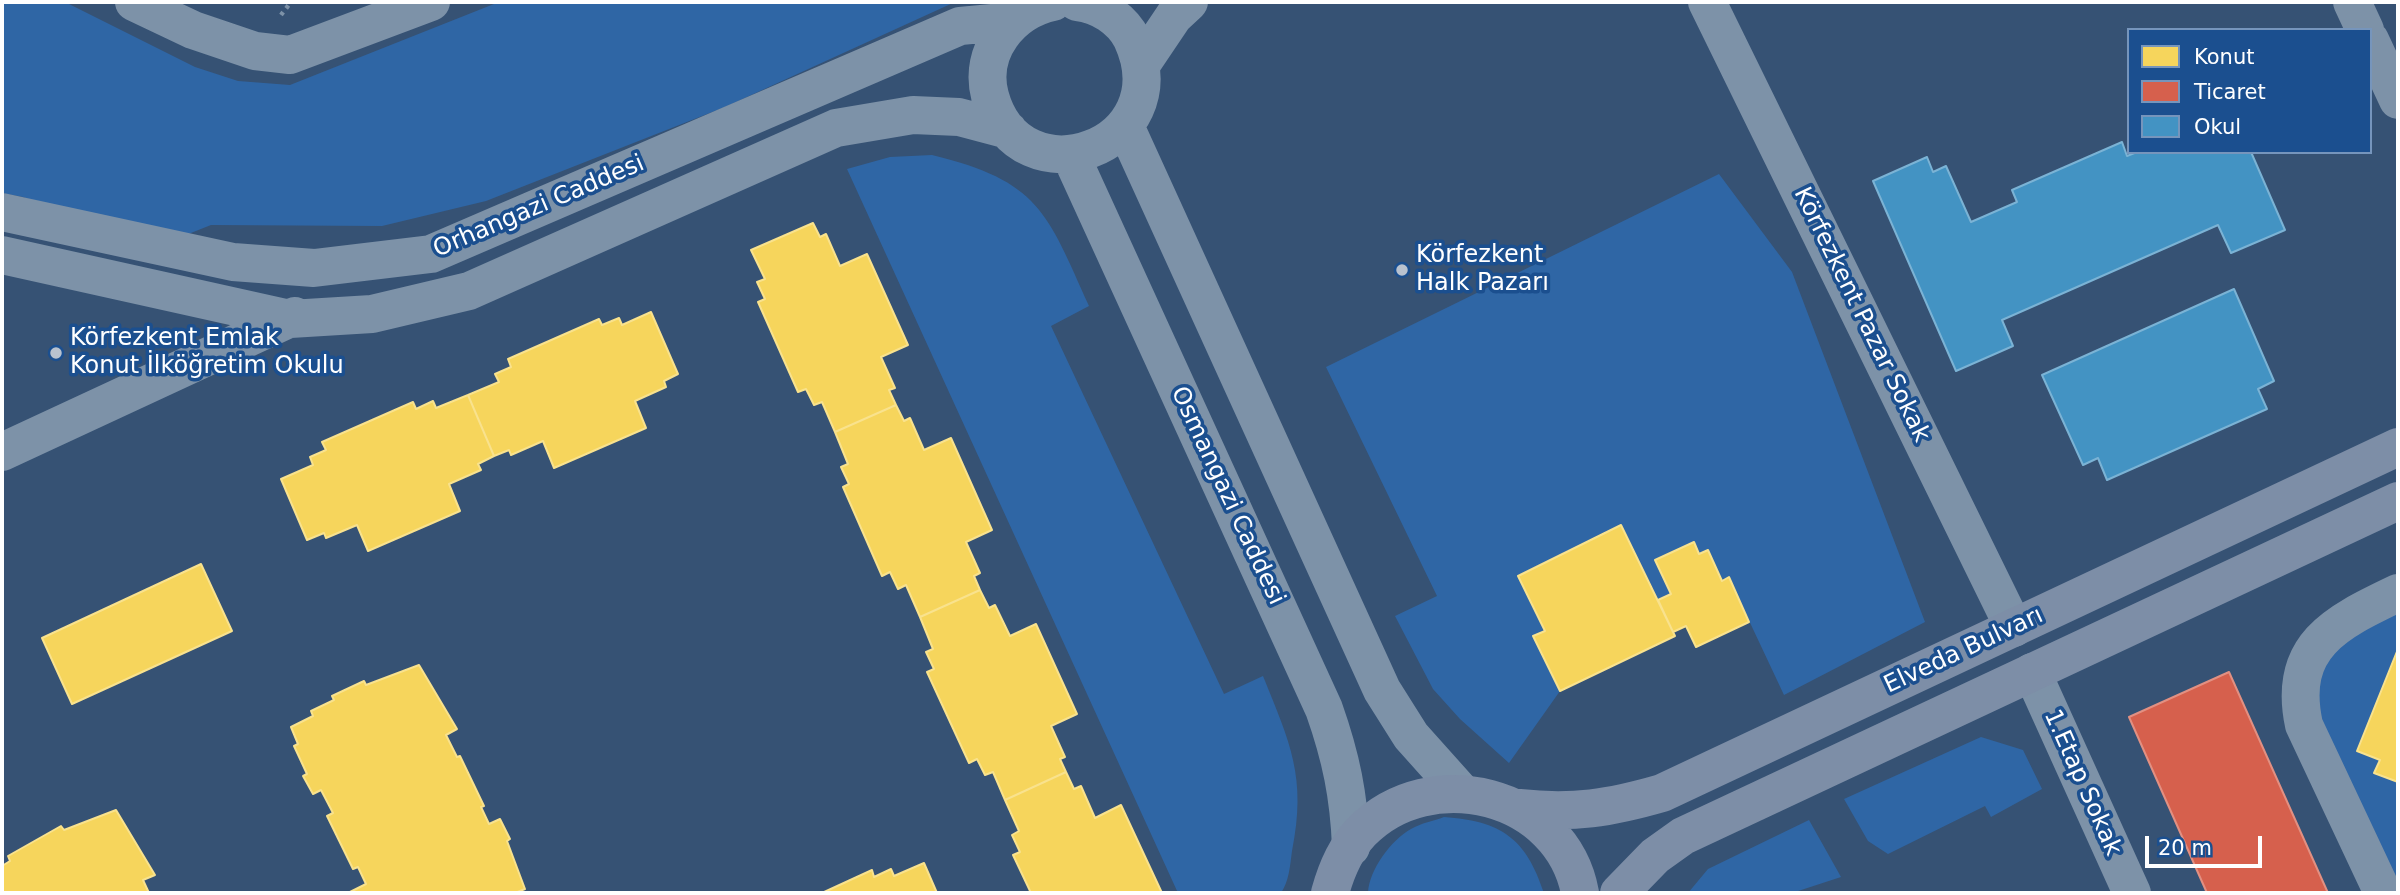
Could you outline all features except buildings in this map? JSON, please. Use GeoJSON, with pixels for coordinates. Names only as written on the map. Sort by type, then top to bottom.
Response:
{"type":"FeatureCollection","features":[{"type":"Feature","properties":{"kind":"main road","name":"Elveda Bulvarı"},"geometry":{"type":"LineString","coordinates":[[1519,808],[1560,813],[1612,808],[1662,793],[2398,447]]}},
{"type":"Feature","properties":{"kind":"main road","name":"Elveda Bulvarı"},"geometry":{"type":"LineString","coordinates":[[1619,893],[1655,856],[1683,836],[2398,500]]}},
{"type":"Feature","properties":{"kind":"main road"},"geometry":{"type":"LineString","coordinates":[[1330,893],[1338,865],[1361,832],[1394,808],[1432,794],[1462,793],[1477,793],[1519,808],[1554,836],[1577,875],[1580,893]]}},
{"type":"Feature","properties":{"kind":"street"},"geometry":{"type":"LineString","coordinates":[[134,2],[255,51],[290,55],[431,2]]}},
{"type":"Feature","properties":{"kind":"street"},"geometry":{"type":"LineString","coordinates":[[1053,2],[1035,6],[998,37],[989,60],[987,85],[993,110],[1008,131],[1028,146],[1052,154],[1070,154],[1101,146],[1125,126],[1136,108],[1143,83],[1141,65],[1129,33],[1111,14],[1077,2]]}},
{"type":"Feature","properties":{"kind":"street"},"geometry":{"type":"LineString","coordinates":[[1141,65],[1174,16],[1189,2]]}},
{"type":"Feature","properties":{"kind":"street","name":"Körfezkent Pazar Sokak"},"geometry":{"type":"LineString","coordinates":[[1707,2],[2014,628]]}},
{"type":"Feature","properties":{"kind":"street"},"geometry":{"type":"LineString","coordinates":[[2352,2],[2364,28]]}},
{"type":"Feature","properties":{"kind":"street","name":"Orhangazi Caddesi"},"geometry":{"type":"LineString","coordinates":[[2,212],[233,262],[314,268],[431,254],[960,26],[1014,21]]}},
{"type":"Feature","properties":{"kind":"street"},"geometry":{"type":"LineString","coordinates":[[2372,44],[2398,100]]}},
{"type":"Feature","properties":{"kind":"street","name":"Orhangazi Caddesi"},"geometry":{"type":"LineString","coordinates":[[2,255],[290,319],[372,314],[468,291],[836,128],[913,115],[959,117],[1008,131]]}},
{"type":"Feature","properties":{"kind":"street"},"geometry":{"type":"LineString","coordinates":[[1125,126],[1382,690],[1411,736],[1462,793]]}},
{"type":"Feature","properties":{"kind":"street","name":"Osmangazi Caddesi"},"geometry":{"type":"LineString","coordinates":[[1070,154],[1325,709],[1349,795],[1351,847]]}},
{"type":"Feature","properties":{"kind":"street"},"geometry":{"type":"LineString","coordinates":[[2,452],[431,254]]}},
{"type":"Feature","properties":{"kind":"street"},"geometry":{"type":"LineString","coordinates":[[2383,893],[2304,725],[2299,701],[2301,675],[2313,649],[2340,625],[2398,593]]}},
{"type":"Feature","properties":{"kind":"street","name":"1.Etap Sokak"},"geometry":{"type":"LineString","coordinates":[[2032,672],[2132,893]]}},
{"type":"Feature","properties":{"kind":"shaded area"},"geometry":{"type":"Polygon","coordinates":[[[2,2],[65,2],[195,67],[238,81],[290,85],[499,2],[955,2],[725,107],[486,201],[382,226],[211,225],[158,246],[23,197],[2,193],[2,2]]]}},
{"type":"Feature","properties":{"kind":"shaded area"},"geometry":{"type":"Polygon","coordinates":[[[932,155],[996,176],[1018,189],[1035,205],[1062,246],[1089,306],[1051,326],[1224,694],[1263,676],[1288,741],[1297,781],[1298,802],[1290,868],[1281,893],[1178,893],[847,169],[890,157],[932,155]]]}},
{"type":"Feature","properties":{"kind":"shaded area"},"geometry":{"type":"Polygon","coordinates":[[[1719,174],[1792,272],[1925,622],[1784,695],[1729,578],[1722,581],[1708,550],[1699,554],[1693,543],[1656,560],[1671,594],[1658,600],[1621,526],[1518,576],[1545,631],[1534,636],[1560,691],[1509,763],[1460,719],[1433,689],[1395,616],[1437,596],[1326,367],[1719,174]]]}},
{"type":"Feature","properties":{"kind":"shaded area"},"geometry":{"type":"Polygon","coordinates":[[[2398,593],[2398,893],[2304,725],[2313,649],[2398,593]]]}},
{"type":"Feature","properties":{"kind":"shaded area"},"geometry":{"type":"Polygon","coordinates":[[[1981,737],[2023,750],[2042,789],[1991,817],[1985,806],[1888,854],[1868,841],[1844,799],[1981,737]]]}},
{"type":"Feature","properties":{"kind":"shaded area"},"geometry":{"type":"Polygon","coordinates":[[[1444,817],[1481,823],[1509,836],[1529,858],[1544,893],[1368,893],[1372,875],[1382,856],[1396,840],[1415,827],[1444,817]]]}},
{"type":"Feature","properties":{"kind":"shaded area"},"geometry":{"type":"Polygon","coordinates":[[[1809,820],[1841,877],[1792,893],[1688,893],[1708,869],[1809,820]]]}},
{"type":"Feature","properties":{"kind":"place","name":"Körfezkent Halk Pazarı"},"geometry":{"type":"Point","coordinates":[1402,270]}},
{"type":"Feature","properties":{"kind":"place","name":"Körfezkent Emlak Konut İlköğretim Okulu"},"geometry":{"type":"Point","coordinates":[56,353]}}]}
